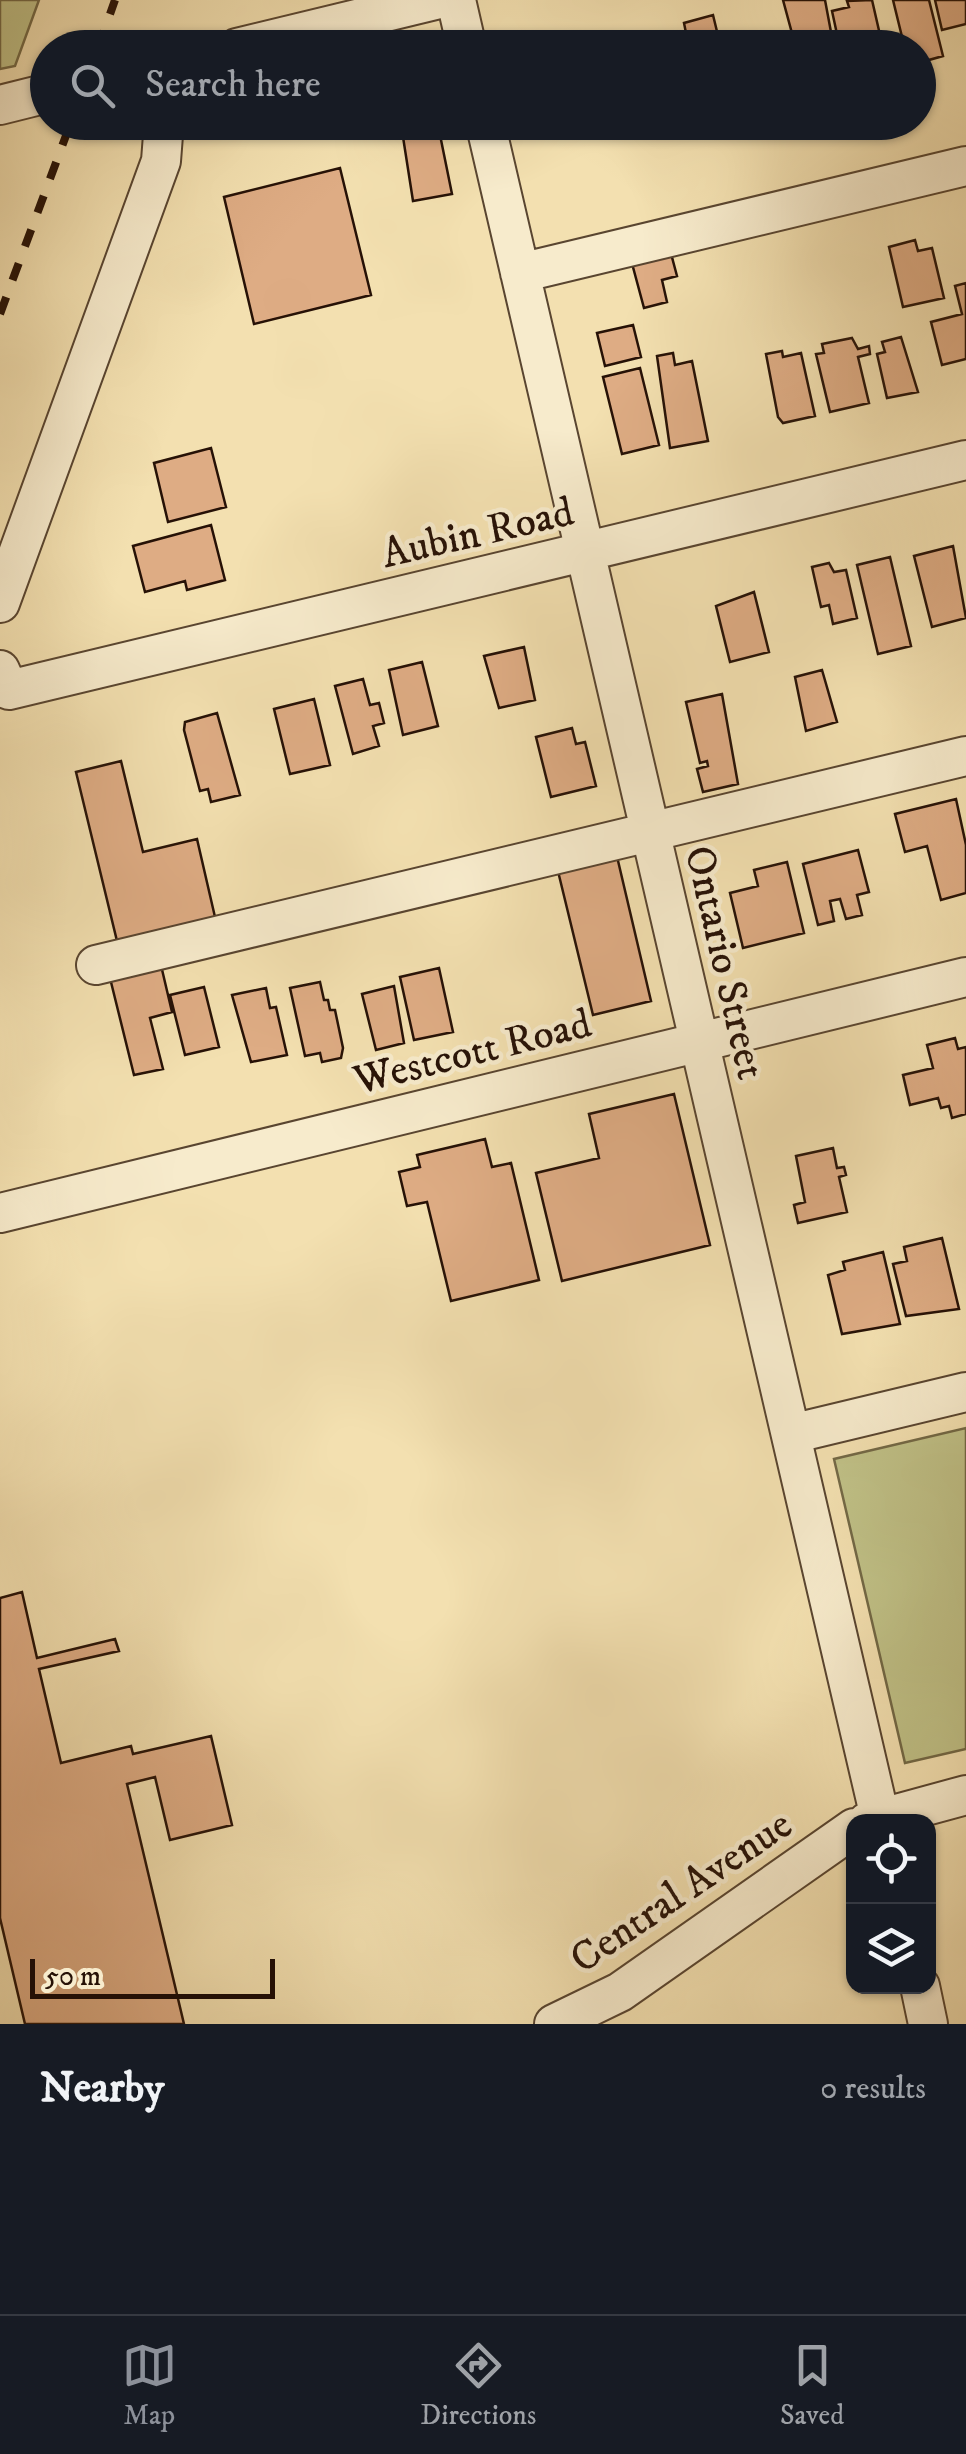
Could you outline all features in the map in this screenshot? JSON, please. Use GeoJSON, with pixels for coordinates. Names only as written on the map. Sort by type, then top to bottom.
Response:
{"type":"FeatureCollection","features":[{"type":"Feature","properties":{"kind":"street"},"geometry":{"type":"LineString","coordinates":[[311,30],[435,0]]}},
{"type":"Feature","properties":{"kind":"street"},"geometry":{"type":"LineString","coordinates":[[456,0],[463,30]]}},
{"type":"Feature","properties":{"kind":"street"},"geometry":{"type":"LineString","coordinates":[[0,105],[30,98]]}},
{"type":"Feature","properties":{"kind":"street"},"geometry":{"type":"LineString","coordinates":[[0,603],[161,161],[163,140]]}},
{"type":"Feature","properties":{"kind":"street","name":"Ontario Street"},"geometry":{"type":"LineString","coordinates":[[489,140],[791,1434],[869,1814]]}},
{"type":"Feature","properties":{"kind":"street"},"geometry":{"type":"LineString","coordinates":[[520,273],[966,166]]}},
{"type":"Feature","properties":{"kind":"street","name":"Aubin Road"},"geometry":{"type":"LineString","coordinates":[[4,680],[585,552],[966,460]]}},
{"type":"Feature","properties":{"kind":"street"},"geometry":{"type":"LineString","coordinates":[[96,965],[966,756]]}},
{"type":"Feature","properties":{"kind":"street","name":"Westcott Road"},"geometry":{"type":"LineString","coordinates":[[0,1213],[966,976]]}},
{"type":"Feature","properties":{"kind":"street"},"geometry":{"type":"LineString","coordinates":[[791,1434],[966,1392]]}},
{"type":"Feature","properties":{"kind":"street","name":"Central Avenue"},"geometry":{"type":"LineString","coordinates":[[896,1814],[966,1795]]}},
{"type":"Feature","properties":{"kind":"street","name":"Central Avenue"},"geometry":{"type":"LineString","coordinates":[[554,2024],[620,1992],[846,1837]]}},
{"type":"Feature","properties":{"kind":"street"},"geometry":{"type":"LineString","coordinates":[[922,1994],[928,2024]]}},
{"type":"Feature","properties":{"kind":"green space"},"geometry":{"type":"Polygon","coordinates":[[[0,0],[39,0],[15,66],[0,69],[0,0]]]}},
{"type":"Feature","properties":{"kind":"green space"},"geometry":{"type":"Polygon","coordinates":[[[966,1428],[966,1749],[905,1763],[834,1459],[966,1428]]]}},
{"type":"Feature","properties":{"kind":"building"},"geometry":{"type":"Polygon","coordinates":[[[783,0],[825,0],[831,30],[791,30],[783,0]]]}},
{"type":"Feature","properties":{"kind":"building"},"geometry":{"type":"Polygon","coordinates":[[[872,0],[879,30],[836,30],[832,11],[849,7],[847,1],[872,0]]]}},
{"type":"Feature","properties":{"kind":"building"},"geometry":{"type":"Polygon","coordinates":[[[893,0],[929,0],[943,56],[936,58],[936,30],[900,30],[893,0]]]}},
{"type":"Feature","properties":{"kind":"building"},"geometry":{"type":"Polygon","coordinates":[[[935,0],[966,0],[966,24],[942,30],[935,0]]]}},
{"type":"Feature","properties":{"kind":"building"},"geometry":{"type":"Polygon","coordinates":[[[713,15],[717,30],[685,30],[684,23],[713,15]]]}},
{"type":"Feature","properties":{"kind":"building"},"geometry":{"type":"Polygon","coordinates":[[[403,140],[441,140],[452,194],[413,201],[403,140]]]}},
{"type":"Feature","properties":{"kind":"building"},"geometry":{"type":"Polygon","coordinates":[[[340,168],[371,295],[254,324],[224,197],[340,168]]]}},
{"type":"Feature","properties":{"kind":"building"},"geometry":{"type":"Polygon","coordinates":[[[915,240],[918,251],[932,248],[944,298],[903,307],[889,247],[915,240]]]}},
{"type":"Feature","properties":{"kind":"building"},"geometry":{"type":"Polygon","coordinates":[[[669,246],[677,276],[662,280],[667,302],[644,308],[630,256],[669,246]]]}},
{"type":"Feature","properties":{"kind":"building"},"geometry":{"type":"Polygon","coordinates":[[[966,283],[966,359],[942,365],[931,322],[962,314],[955,286],[966,283]]]}},
{"type":"Feature","properties":{"kind":"building"},"geometry":{"type":"Polygon","coordinates":[[[633,325],[641,357],[605,366],[597,333],[633,325]]]}},
{"type":"Feature","properties":{"kind":"building"},"geometry":{"type":"Polygon","coordinates":[[[901,337],[918,392],[887,398],[877,354],[885,352],[882,342],[901,337]]]}},
{"type":"Feature","properties":{"kind":"building"},"geometry":{"type":"Polygon","coordinates":[[[852,338],[858,349],[869,346],[870,354],[858,357],[869,403],[830,412],[816,354],[824,353],[822,344],[852,338]]]}},
{"type":"Feature","properties":{"kind":"building"},"geometry":{"type":"Polygon","coordinates":[[[782,351],[783,357],[801,353],[815,416],[783,423],[778,417],[766,354],[782,351]]]}},
{"type":"Feature","properties":{"kind":"building"},"geometry":{"type":"Polygon","coordinates":[[[673,353],[675,365],[692,361],[708,441],[670,448],[657,356],[673,353]]]}},
{"type":"Feature","properties":{"kind":"building"},"geometry":{"type":"Polygon","coordinates":[[[640,368],[659,445],[622,454],[603,377],[640,368]]]}},
{"type":"Feature","properties":{"kind":"building"},"geometry":{"type":"Polygon","coordinates":[[[211,448],[226,507],[168,522],[154,463],[211,448]]]}},
{"type":"Feature","properties":{"kind":"building"},"geometry":{"type":"Polygon","coordinates":[[[211,525],[225,580],[187,590],[185,581],[145,592],[133,546],[211,525]]]}},
{"type":"Feature","properties":{"kind":"building"},"geometry":{"type":"Polygon","coordinates":[[[953,546],[966,618],[932,627],[914,556],[953,546]]]}},
{"type":"Feature","properties":{"kind":"building"},"geometry":{"type":"Polygon","coordinates":[[[890,557],[911,646],[878,654],[857,565],[890,557]]]}},
{"type":"Feature","properties":{"kind":"building"},"geometry":{"type":"Polygon","coordinates":[[[829,563],[834,572],[846,570],[857,618],[833,624],[829,605],[821,607],[812,567],[829,563]]]}},
{"type":"Feature","properties":{"kind":"building"},"geometry":{"type":"Polygon","coordinates":[[[754,592],[769,652],[730,662],[716,606],[754,592]]]}},
{"type":"Feature","properties":{"kind":"building"},"geometry":{"type":"Polygon","coordinates":[[[524,647],[535,700],[499,708],[484,656],[524,647]]]}},
{"type":"Feature","properties":{"kind":"building"},"geometry":{"type":"Polygon","coordinates":[[[422,662],[438,726],[403,735],[389,670],[422,662]]]}},
{"type":"Feature","properties":{"kind":"building"},"geometry":{"type":"Polygon","coordinates":[[[822,670],[837,722],[806,731],[795,677],[822,670]]]}},
{"type":"Feature","properties":{"kind":"building"},"geometry":{"type":"Polygon","coordinates":[[[363,679],[370,705],[379,703],[384,723],[373,726],[379,746],[353,754],[335,686],[363,679]]]}},
{"type":"Feature","properties":{"kind":"building"},"geometry":{"type":"Polygon","coordinates":[[[722,694],[738,784],[703,792],[697,769],[708,766],[707,761],[700,763],[686,702],[722,694]]]}},
{"type":"Feature","properties":{"kind":"building"},"geometry":{"type":"Polygon","coordinates":[[[314,699],[330,765],[290,774],[274,709],[314,699]]]}},
{"type":"Feature","properties":{"kind":"building"},"geometry":{"type":"Polygon","coordinates":[[[217,713],[240,795],[211,802],[208,789],[200,791],[184,730],[185,722],[217,713]]]}},
{"type":"Feature","properties":{"kind":"building"},"geometry":{"type":"Polygon","coordinates":[[[572,728],[576,744],[585,742],[596,786],[551,797],[536,737],[572,728]]]}},
{"type":"Feature","properties":{"kind":"building"},"geometry":{"type":"Polygon","coordinates":[[[121,761],[143,852],[197,839],[215,917],[117,941],[76,772],[121,761]]]}},
{"type":"Feature","properties":{"kind":"building"},"geometry":{"type":"Polygon","coordinates":[[[956,799],[966,845],[966,893],[941,900],[927,846],[905,852],[895,814],[956,799]]]}},
{"type":"Feature","properties":{"kind":"building"},"geometry":{"type":"Polygon","coordinates":[[[615,848],[651,1001],[593,1015],[556,863],[615,848]]]}},
{"type":"Feature","properties":{"kind":"building"},"geometry":{"type":"Polygon","coordinates":[[[858,850],[869,892],[857,895],[862,915],[846,919],[840,899],[830,901],[834,921],[818,925],[803,864],[858,850]]]}},
{"type":"Feature","properties":{"kind":"building"},"geometry":{"type":"Polygon","coordinates":[[[787,862],[804,933],[743,948],[730,893],[758,886],[754,870],[787,862]]]}},
{"type":"Feature","properties":{"kind":"building"},"geometry":{"type":"Polygon","coordinates":[[[160,961],[172,1012],[150,1018],[163,1069],[134,1075],[109,974],[160,961]]]}},
{"type":"Feature","properties":{"kind":"building"},"geometry":{"type":"Polygon","coordinates":[[[439,968],[453,1032],[414,1040],[400,977],[439,968]]]}},
{"type":"Feature","properties":{"kind":"building"},"geometry":{"type":"Polygon","coordinates":[[[320,982],[324,1000],[328,1000],[330,1010],[335,1010],[343,1048],[341,1058],[322,1062],[320,1053],[305,1056],[290,988],[320,982]]]}},
{"type":"Feature","properties":{"kind":"building"},"geometry":{"type":"Polygon","coordinates":[[[394,986],[404,1043],[376,1050],[362,994],[394,986]]]}},
{"type":"Feature","properties":{"kind":"building"},"geometry":{"type":"Polygon","coordinates":[[[204,987],[219,1047],[185,1055],[170,995],[204,987]]]}},
{"type":"Feature","properties":{"kind":"building"},"geometry":{"type":"Polygon","coordinates":[[[266,988],[270,1008],[276,1007],[287,1055],[251,1062],[232,995],[266,988]]]}},
{"type":"Feature","properties":{"kind":"building"},"geometry":{"type":"Polygon","coordinates":[[[955,1038],[958,1049],[966,1047],[966,1114],[952,1118],[949,1106],[941,1108],[938,1098],[910,1105],[903,1075],[933,1068],[927,1045],[955,1038]]]}},
{"type":"Feature","properties":{"kind":"building"},"geometry":{"type":"Polygon","coordinates":[[[674,1094],[710,1245],[562,1281],[536,1173],[599,1158],[589,1114],[674,1094]]]}},
{"type":"Feature","properties":{"kind":"building"},"geometry":{"type":"Polygon","coordinates":[[[485,1139],[492,1167],[511,1163],[539,1280],[451,1301],[427,1202],[407,1206],[399,1172],[420,1167],[417,1155],[485,1139]]]}},
{"type":"Feature","properties":{"kind":"building"},"geometry":{"type":"Polygon","coordinates":[[[833,1148],[837,1168],[844,1167],[846,1175],[839,1177],[847,1212],[798,1223],[794,1205],[805,1202],[796,1156],[833,1148]]]}},
{"type":"Feature","properties":{"kind":"building"},"geometry":{"type":"Polygon","coordinates":[[[942,1238],[959,1309],[906,1316],[893,1264],[907,1261],[904,1247],[942,1238]]]}},
{"type":"Feature","properties":{"kind":"building"},"geometry":{"type":"Polygon","coordinates":[[[883,1252],[900,1324],[842,1334],[828,1275],[845,1270],[843,1262],[883,1252]]]}},
{"type":"Feature","properties":{"kind":"building"},"geometry":{"type":"Polygon","coordinates":[[[22,1592],[37,1658],[115,1639],[119,1651],[39,1669],[61,1763],[131,1746],[133,1754],[211,1736],[232,1825],[170,1840],[155,1777],[127,1784],[184,2024],[25,2024],[0,1918],[0,1598],[22,1592]]]}},
{"type":"Feature","properties":{"kind":"railway"},"geometry":{"type":"LineString","coordinates":[[104,30],[115,0]]}},
{"type":"Feature","properties":{"kind":"railway"},"geometry":{"type":"LineString","coordinates":[[0,314],[64,140]]}}]}
